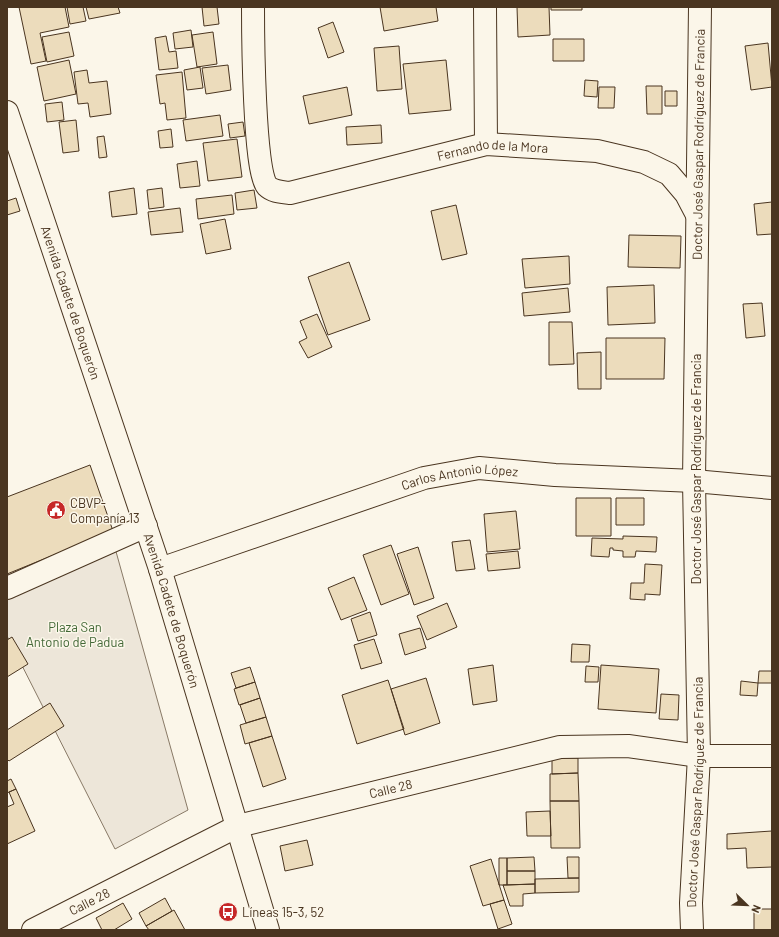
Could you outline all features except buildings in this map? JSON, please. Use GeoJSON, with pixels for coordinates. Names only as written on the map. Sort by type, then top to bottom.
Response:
{"type":"FeatureCollection","features":[{"type":"Feature","properties":{"kind":"street","name":"Fernando de la Mora"},"geometry":{"type":"LineString","coordinates":[[253,7],[258,148],[261,174],[266,186],[274,191],[290,193],[486,144],[597,151],[644,162],[669,174],[686,194],[698,218]]}},
{"type":"Feature","properties":{"kind":"street"},"geometry":{"type":"LineString","coordinates":[[485,7],[486,144]]}},
{"type":"Feature","properties":{"kind":"street","name":"Doctor José Gaspar Rodríguez de Francia"},"geometry":{"type":"LineString","coordinates":[[692,930],[691,903],[700,756],[694,482],[700,7]]}},
{"type":"Feature","properties":{"kind":"street","name":"Avenida Cadete de Boquerón"},"geometry":{"type":"LineString","coordinates":[[7,112],[160,569],[268,930]]}},
{"type":"Feature","properties":{"kind":"street","name":"Carlos Antonio López"},"geometry":{"type":"LineString","coordinates":[[160,569],[424,478],[479,468],[555,475],[694,482],[772,488]]}},
{"type":"Feature","properties":{"kind":"street"},"geometry":{"type":"LineString","coordinates":[[7,588],[146,526]]}},
{"type":"Feature","properties":{"kind":"street","name":"Calle 28"},"geometry":{"type":"LineString","coordinates":[[33,930],[238,826],[560,747],[628,746],[700,756],[772,756]]}},
{"type":"Feature","properties":{"kind":"green space","name":"Plaza San Antonio de Padua"},"geometry":{"type":"Polygon","coordinates":[[[115,548],[188,810],[115,849],[7,636],[7,597],[115,548]]]}},
{"type":"Feature","properties":{"kind":"place","name":"CBVP- Companía 13"},"geometry":{"type":"Point","coordinates":[56,510]}},
{"type":"Feature","properties":{"kind":"place","name":"Líneas 15-3, 52"},"geometry":{"type":"Point","coordinates":[228,912]}}]}
